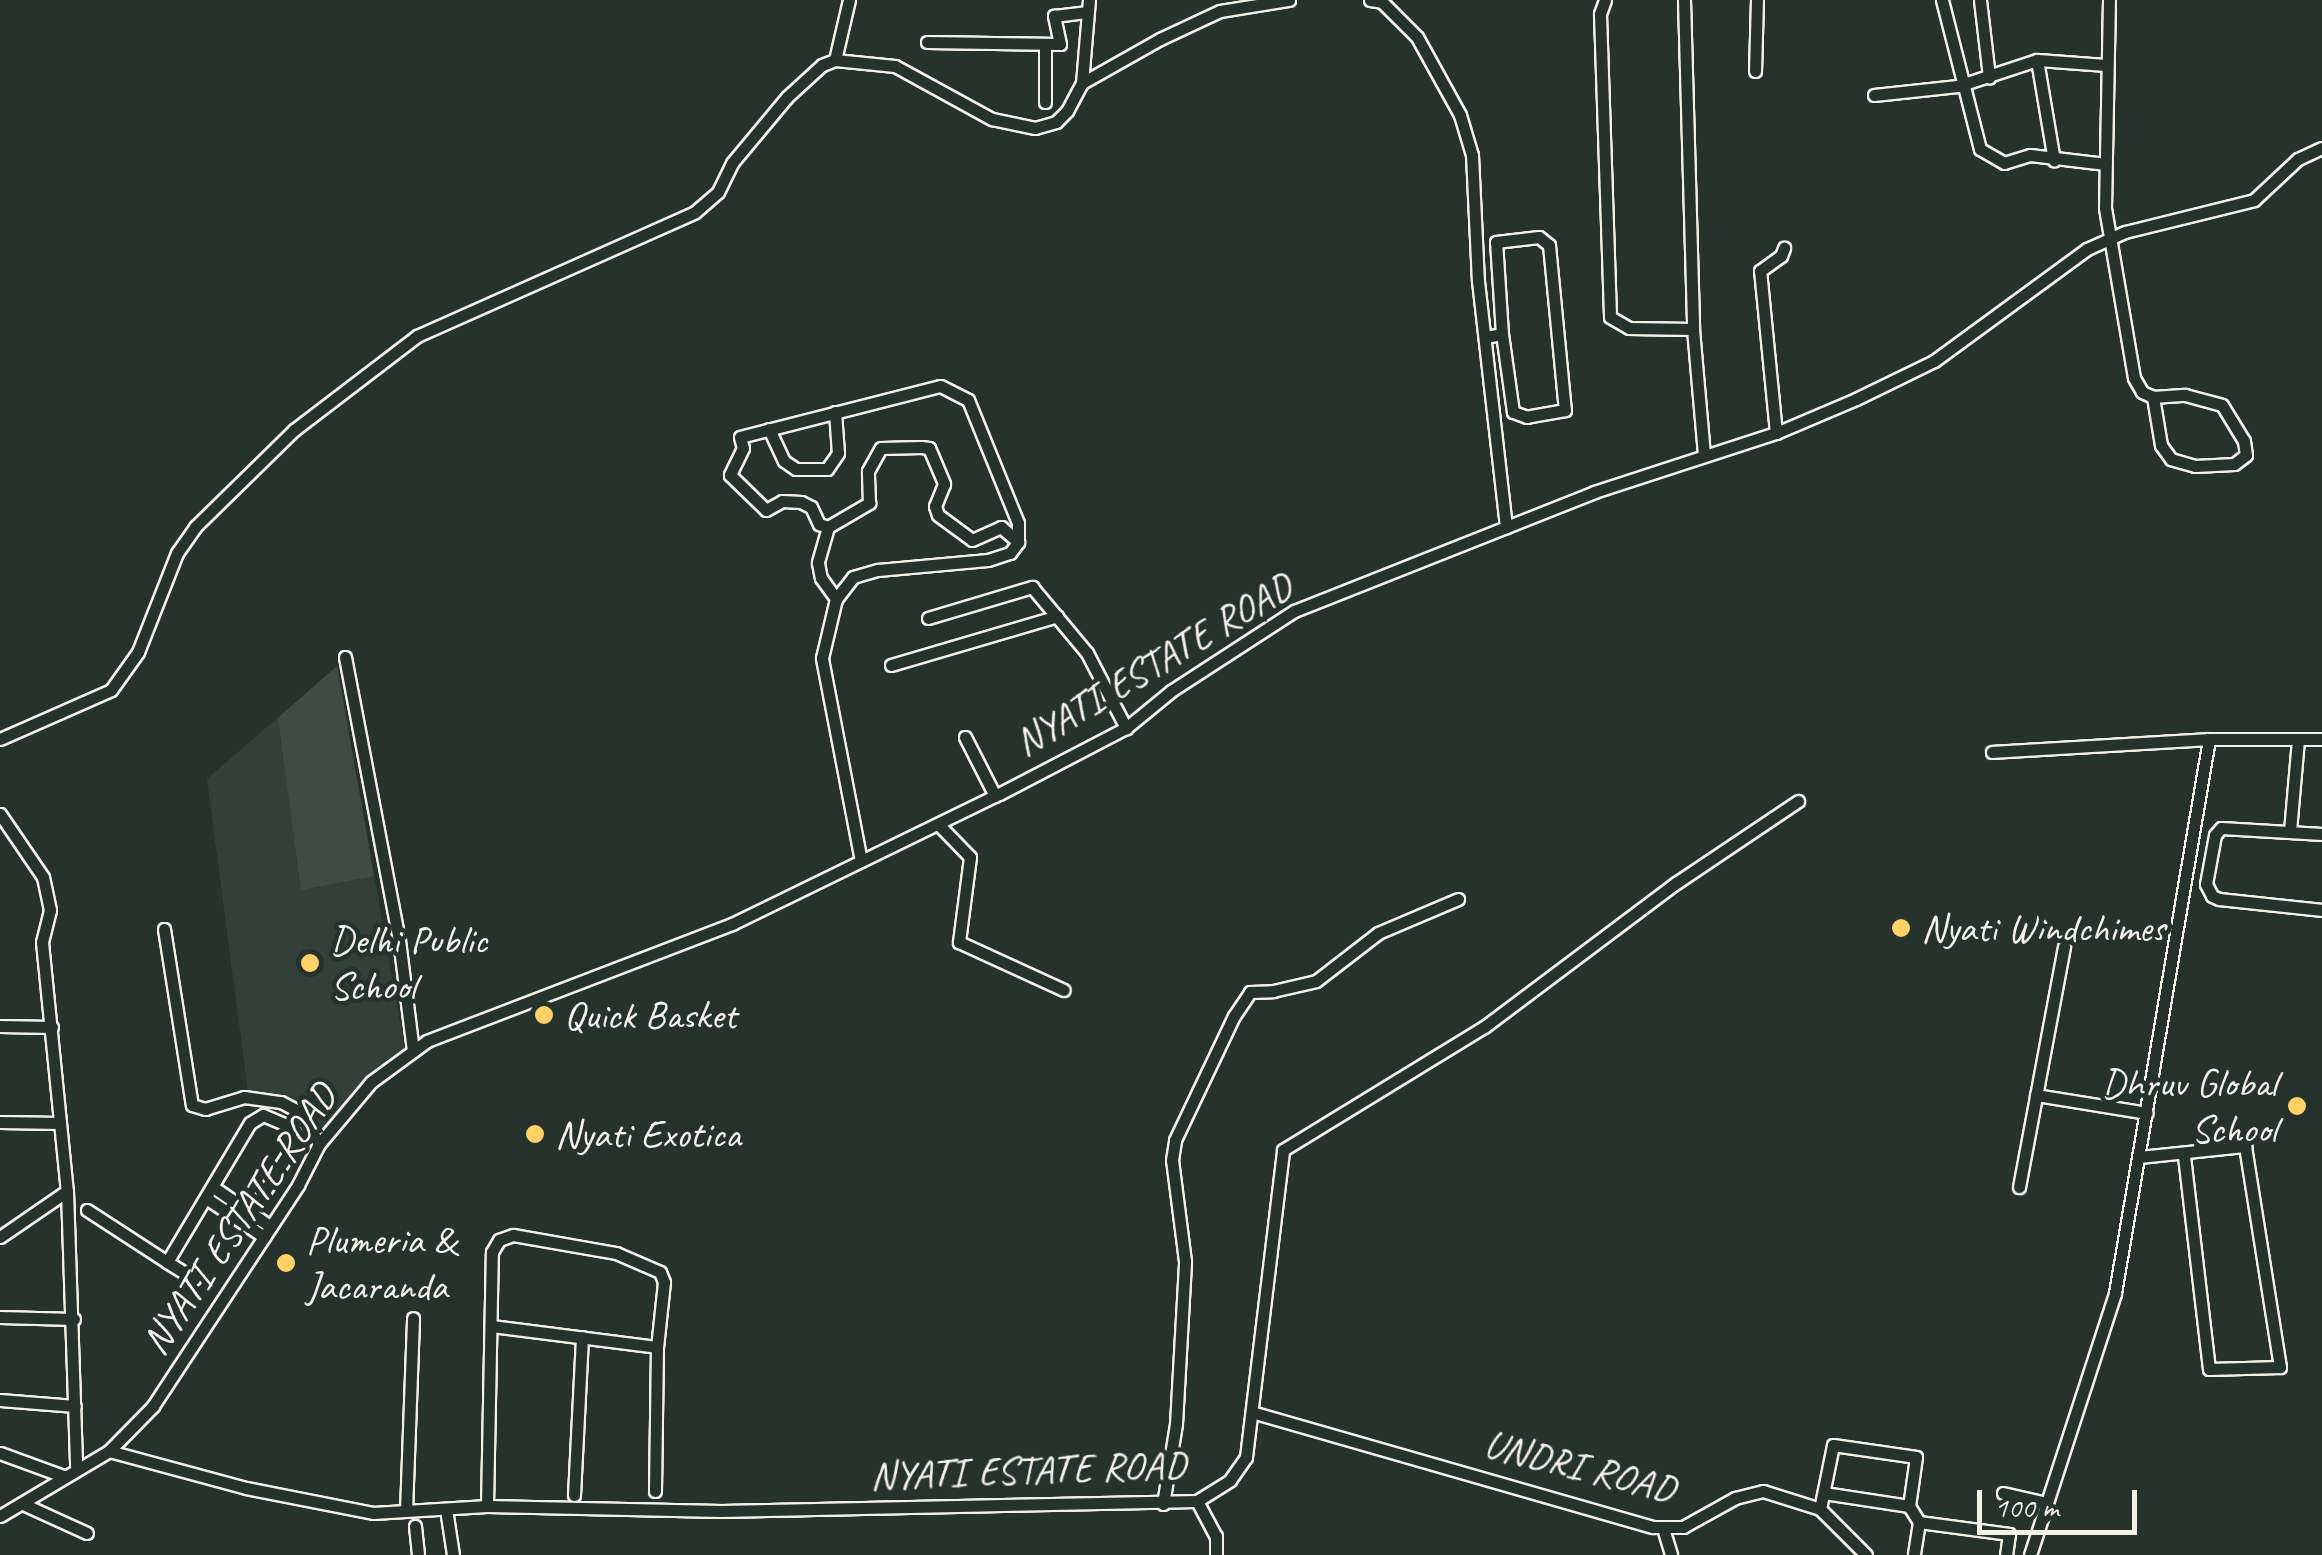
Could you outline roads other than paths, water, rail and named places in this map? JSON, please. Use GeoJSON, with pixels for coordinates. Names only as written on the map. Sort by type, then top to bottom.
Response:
{"type":"FeatureCollection","features":[{"type":"Feature","properties":{"kind":"street"},"geometry":{"type":"LineString","coordinates":[[834,60],[848,18],[849,0]]}},
{"type":"Feature","properties":{"kind":"street"},"geometry":{"type":"LineString","coordinates":[[1082,83],[1220,12],[1289,0]]}},
{"type":"Feature","properties":{"kind":"street"},"geometry":{"type":"LineString","coordinates":[[1370,0],[1382,2],[1417,37],[1460,115],[1477,188],[1485,337],[1506,527]]}},
{"type":"Feature","properties":{"kind":"street"},"geometry":{"type":"LineString","coordinates":[[1605,0],[1600,14],[1610,318],[1629,328],[1694,328]]}},
{"type":"Feature","properties":{"kind":"street"},"geometry":{"type":"LineString","coordinates":[[1684,0],[1694,328],[1704,456]]}},
{"type":"Feature","properties":{"kind":"street"},"geometry":{"type":"LineString","coordinates":[[1755,70],[1757,0]]}},
{"type":"Feature","properties":{"kind":"street"},"geometry":{"type":"LineString","coordinates":[[1942,0],[1980,148],[2004,163],[2030,155],[2054,161],[2106,164]]}},
{"type":"Feature","properties":{"kind":"street"},"geometry":{"type":"LineString","coordinates":[[1980,0],[1989,77]]}},
{"type":"Feature","properties":{"kind":"street"},"geometry":{"type":"LineString","coordinates":[[2109,0],[2106,164],[2111,238],[2134,378],[2142,392],[2152,397],[2185,396],[2222,405],[2244,440],[2246,456],[2234,464],[2195,466],[2171,459],[2161,446],[2152,397]]}},
{"type":"Feature","properties":{"kind":"street"},"geometry":{"type":"LineString","coordinates":[[0,740],[111,690],[138,652],[177,553],[194,527],[294,430],[417,336],[695,212],[711,200],[732,163],[787,97],[807,76],[834,60],[895,66],[992,119],[1018,128],[1056,122],[1067,111],[1082,83],[1088,6],[1054,16],[1060,44],[928,42]]}},
{"type":"Feature","properties":{"kind":"street"},"geometry":{"type":"LineString","coordinates":[[1044,102],[1045,44]]}},
{"type":"Feature","properties":{"kind":"street"},"geometry":{"type":"LineString","coordinates":[[1874,95],[1962,85],[2037,60],[2107,65]]}},
{"type":"Feature","properties":{"kind":"street"},"geometry":{"type":"LineString","coordinates":[[2037,60],[2054,161]]}},
{"type":"Feature","properties":{"kind":"street","name":"NYATI ESTATE ROAD"},"geometry":{"type":"LineString","coordinates":[[0,1516],[108,1451],[153,1406],[268,1232],[320,1144],[372,1082],[427,1041],[732,924],[995,796],[1126,728],[1171,691],[1294,611],[1506,527],[1776,433],[1934,361],[2072,259],[2111,238],[2254,200],[2298,159],[2322,148]]}},
{"type":"Feature","properties":{"kind":"street"},"geometry":{"type":"LineString","coordinates":[[1539,236],[1549,245],[1565,410],[1527,417],[1513,412],[1502,334],[1496,242],[1539,236]]}},
{"type":"Feature","properties":{"kind":"street"},"geometry":{"type":"LineString","coordinates":[[1776,433],[1760,271],[1782,256],[1784,248]]}},
{"type":"Feature","properties":{"kind":"street"},"geometry":{"type":"LineString","coordinates":[[1485,337],[1502,334]]}},
{"type":"Feature","properties":{"kind":"street"},"geometry":{"type":"LineString","coordinates":[[828,527],[818,524],[810,507],[791,500],[766,510],[733,480],[730,474],[743,448],[740,437],[940,386],[968,400],[1018,523],[1018,542],[1010,553],[988,560],[878,570],[852,577],[836,599],[822,658],[862,861]]}},
{"type":"Feature","properties":{"kind":"street"},"geometry":{"type":"LineString","coordinates":[[769,430],[784,461],[796,469],[828,469],[838,453],[835,412]]}},
{"type":"Feature","properties":{"kind":"street"},"geometry":{"type":"LineString","coordinates":[[836,599],[821,578],[818,563],[828,527],[869,503],[868,471],[881,448],[928,448],[944,484],[935,506],[938,514],[972,540],[1001,528],[1018,542]]}},
{"type":"Feature","properties":{"kind":"street"},"geometry":{"type":"LineString","coordinates":[[928,618],[1032,587],[1087,653],[1126,728]]}},
{"type":"Feature","properties":{"kind":"street"},"geometry":{"type":"LineString","coordinates":[[892,664],[1057,616]]}},
{"type":"Feature","properties":{"kind":"street"},"geometry":{"type":"LineString","coordinates":[[345,657],[399,940],[413,1051]]}},
{"type":"Feature","properties":{"kind":"street"},"geometry":{"type":"LineString","coordinates":[[964,737],[995,796]]}},
{"type":"Feature","properties":{"kind":"street"},"geometry":{"type":"LineString","coordinates":[[2030,1555],[2106,1329],[2140,1156],[2208,739]]}},
{"type":"Feature","properties":{"kind":"street"},"geometry":{"type":"LineString","coordinates":[[1992,752],[2208,739],[2322,739]]}},
{"type":"Feature","properties":{"kind":"street"},"geometry":{"type":"LineString","coordinates":[[2290,831],[2298,739]]}},
{"type":"Feature","properties":{"kind":"street","name":"NYATI ESTATE ROAD"},"geometry":{"type":"LineString","coordinates":[[108,1451],[333,1507],[406,1511],[487,1506],[721,1511],[1197,1501],[1230,1480],[1246,1457],[1255,1412],[1283,1150],[1484,1027],[1676,883],[1798,801]]}},
{"type":"Feature","properties":{"kind":"street"},"geometry":{"type":"LineString","coordinates":[[0,814],[42,877],[50,910],[42,942],[67,1190],[76,1469]]}},
{"type":"Feature","properties":{"kind":"street"},"geometry":{"type":"LineString","coordinates":[[938,824],[970,858],[959,942],[1064,990]]}},
{"type":"Feature","properties":{"kind":"street"},"geometry":{"type":"LineString","coordinates":[[2322,834],[2220,828],[2214,834],[2207,891],[2219,899],[2322,910]]}},
{"type":"Feature","properties":{"kind":"street"},"geometry":{"type":"LineString","coordinates":[[1162,1504],[1176,1424],[1185,1261],[1172,1160],[1175,1140],[1234,1016],[1250,992],[1286,989],[1316,980],[1378,933],[1458,899]]}},
{"type":"Feature","properties":{"kind":"street"},"geometry":{"type":"LineString","coordinates":[[164,930],[192,1105],[206,1109],[244,1097],[282,1102],[300,1112],[320,1144]]}},
{"type":"Feature","properties":{"kind":"street"},"geometry":{"type":"LineString","coordinates":[[2018,1188],[2064,946]]}},
{"type":"Feature","properties":{"kind":"street"},"geometry":{"type":"LineString","coordinates":[[0,1026],[52,1027]]}},
{"type":"Feature","properties":{"kind":"street"},"geometry":{"type":"LineString","coordinates":[[2036,1095],[2147,1113]]}},
{"type":"Feature","properties":{"kind":"street"},"geometry":{"type":"LineString","coordinates":[[167,1262],[258,1115],[294,1132],[294,1148],[251,1213]]}},
{"type":"Feature","properties":{"kind":"street"},"geometry":{"type":"LineString","coordinates":[[0,1122],[60,1124]]}},
{"type":"Feature","properties":{"kind":"street"},"geometry":{"type":"LineString","coordinates":[[2140,1156],[2184,1155],[2245,1146],[2280,1366],[2209,1369],[2184,1155]]}},
{"type":"Feature","properties":{"kind":"street"},"geometry":{"type":"LineString","coordinates":[[0,1237],[67,1190]]}},
{"type":"Feature","properties":{"kind":"street"},"geometry":{"type":"LineString","coordinates":[[209,1193],[268,1232]]}},
{"type":"Feature","properties":{"kind":"street"},"geometry":{"type":"LineString","coordinates":[[209,1193],[251,1213],[268,1232]]}},
{"type":"Feature","properties":{"kind":"street"},"geometry":{"type":"LineString","coordinates":[[88,1210],[194,1278]]}},
{"type":"Feature","properties":{"kind":"street"},"geometry":{"type":"LineString","coordinates":[[487,1506],[492,1252],[499,1240],[513,1235],[616,1254],[660,1272],[664,1282],[657,1347],[655,1491]]}},
{"type":"Feature","properties":{"kind":"street"},"geometry":{"type":"LineString","coordinates":[[0,1317],[74,1319]]}},
{"type":"Feature","properties":{"kind":"street"},"geometry":{"type":"LineString","coordinates":[[406,1511],[412,1318]]}},
{"type":"Feature","properties":{"kind":"street"},"geometry":{"type":"LineString","coordinates":[[491,1326],[657,1347]]}},
{"type":"Feature","properties":{"kind":"street"},"geometry":{"type":"LineString","coordinates":[[574,1496],[582,1337]]}},
{"type":"Feature","properties":{"kind":"street"},"geometry":{"type":"LineString","coordinates":[[0,1400],[75,1406]]}},
{"type":"Feature","properties":{"kind":"street","name":"UNDRI ROAD"},"geometry":{"type":"LineString","coordinates":[[1255,1412],[1663,1528],[1683,1527],[1736,1498],[1763,1491],[1820,1509],[1866,1555]]}},
{"type":"Feature","properties":{"kind":"street"},"geometry":{"type":"LineString","coordinates":[[1820,1509],[1833,1444],[1916,1457],[1909,1506],[1920,1522],[1914,1555]]}},
{"type":"Feature","properties":{"kind":"street"},"geometry":{"type":"LineString","coordinates":[[0,1454],[63,1476]]}},
{"type":"Feature","properties":{"kind":"street"},"geometry":{"type":"LineString","coordinates":[[1824,1492],[1909,1506]]}},
{"type":"Feature","properties":{"kind":"street"},"geometry":{"type":"LineString","coordinates":[[2003,1493],[2046,1503]]}},
{"type":"Feature","properties":{"kind":"street"},"geometry":{"type":"LineString","coordinates":[[1197,1501],[1216,1536],[1216,1555]]}},
{"type":"Feature","properties":{"kind":"street"},"geometry":{"type":"LineString","coordinates":[[22,1504],[87,1533]]}},
{"type":"Feature","properties":{"kind":"street"},"geometry":{"type":"LineString","coordinates":[[446,1509],[453,1555]]}},
{"type":"Feature","properties":{"kind":"street"},"geometry":{"type":"LineString","coordinates":[[1920,1522],[2009,1534],[2006,1555]]}},
{"type":"Feature","properties":{"kind":"street"},"geometry":{"type":"LineString","coordinates":[[415,1526],[418,1555]]}},
{"type":"Feature","properties":{"kind":"street"},"geometry":{"type":"LineString","coordinates":[[1663,1528],[1671,1555]]}},
{"type":"Feature","properties":{"kind":"place","name":"Nyati Windchimes"},"geometry":{"type":"Point","coordinates":[1901,928]}},
{"type":"Feature","properties":{"kind":"place","name":"Delhi Public School"},"geometry":{"type":"Point","coordinates":[310,963]}},
{"type":"Feature","properties":{"kind":"place","name":"Quick Basket"},"geometry":{"type":"Point","coordinates":[544,1015]}},
{"type":"Feature","properties":{"kind":"place","name":"Dhruv Global School"},"geometry":{"type":"Point","coordinates":[2297,1106]}},
{"type":"Feature","properties":{"kind":"place","name":"Nyati Exotica"},"geometry":{"type":"Point","coordinates":[535,1134]}},
{"type":"Feature","properties":{"kind":"place","name":"Plumeria & Jacaranda"},"geometry":{"type":"Point","coordinates":[286,1263]}}]}
